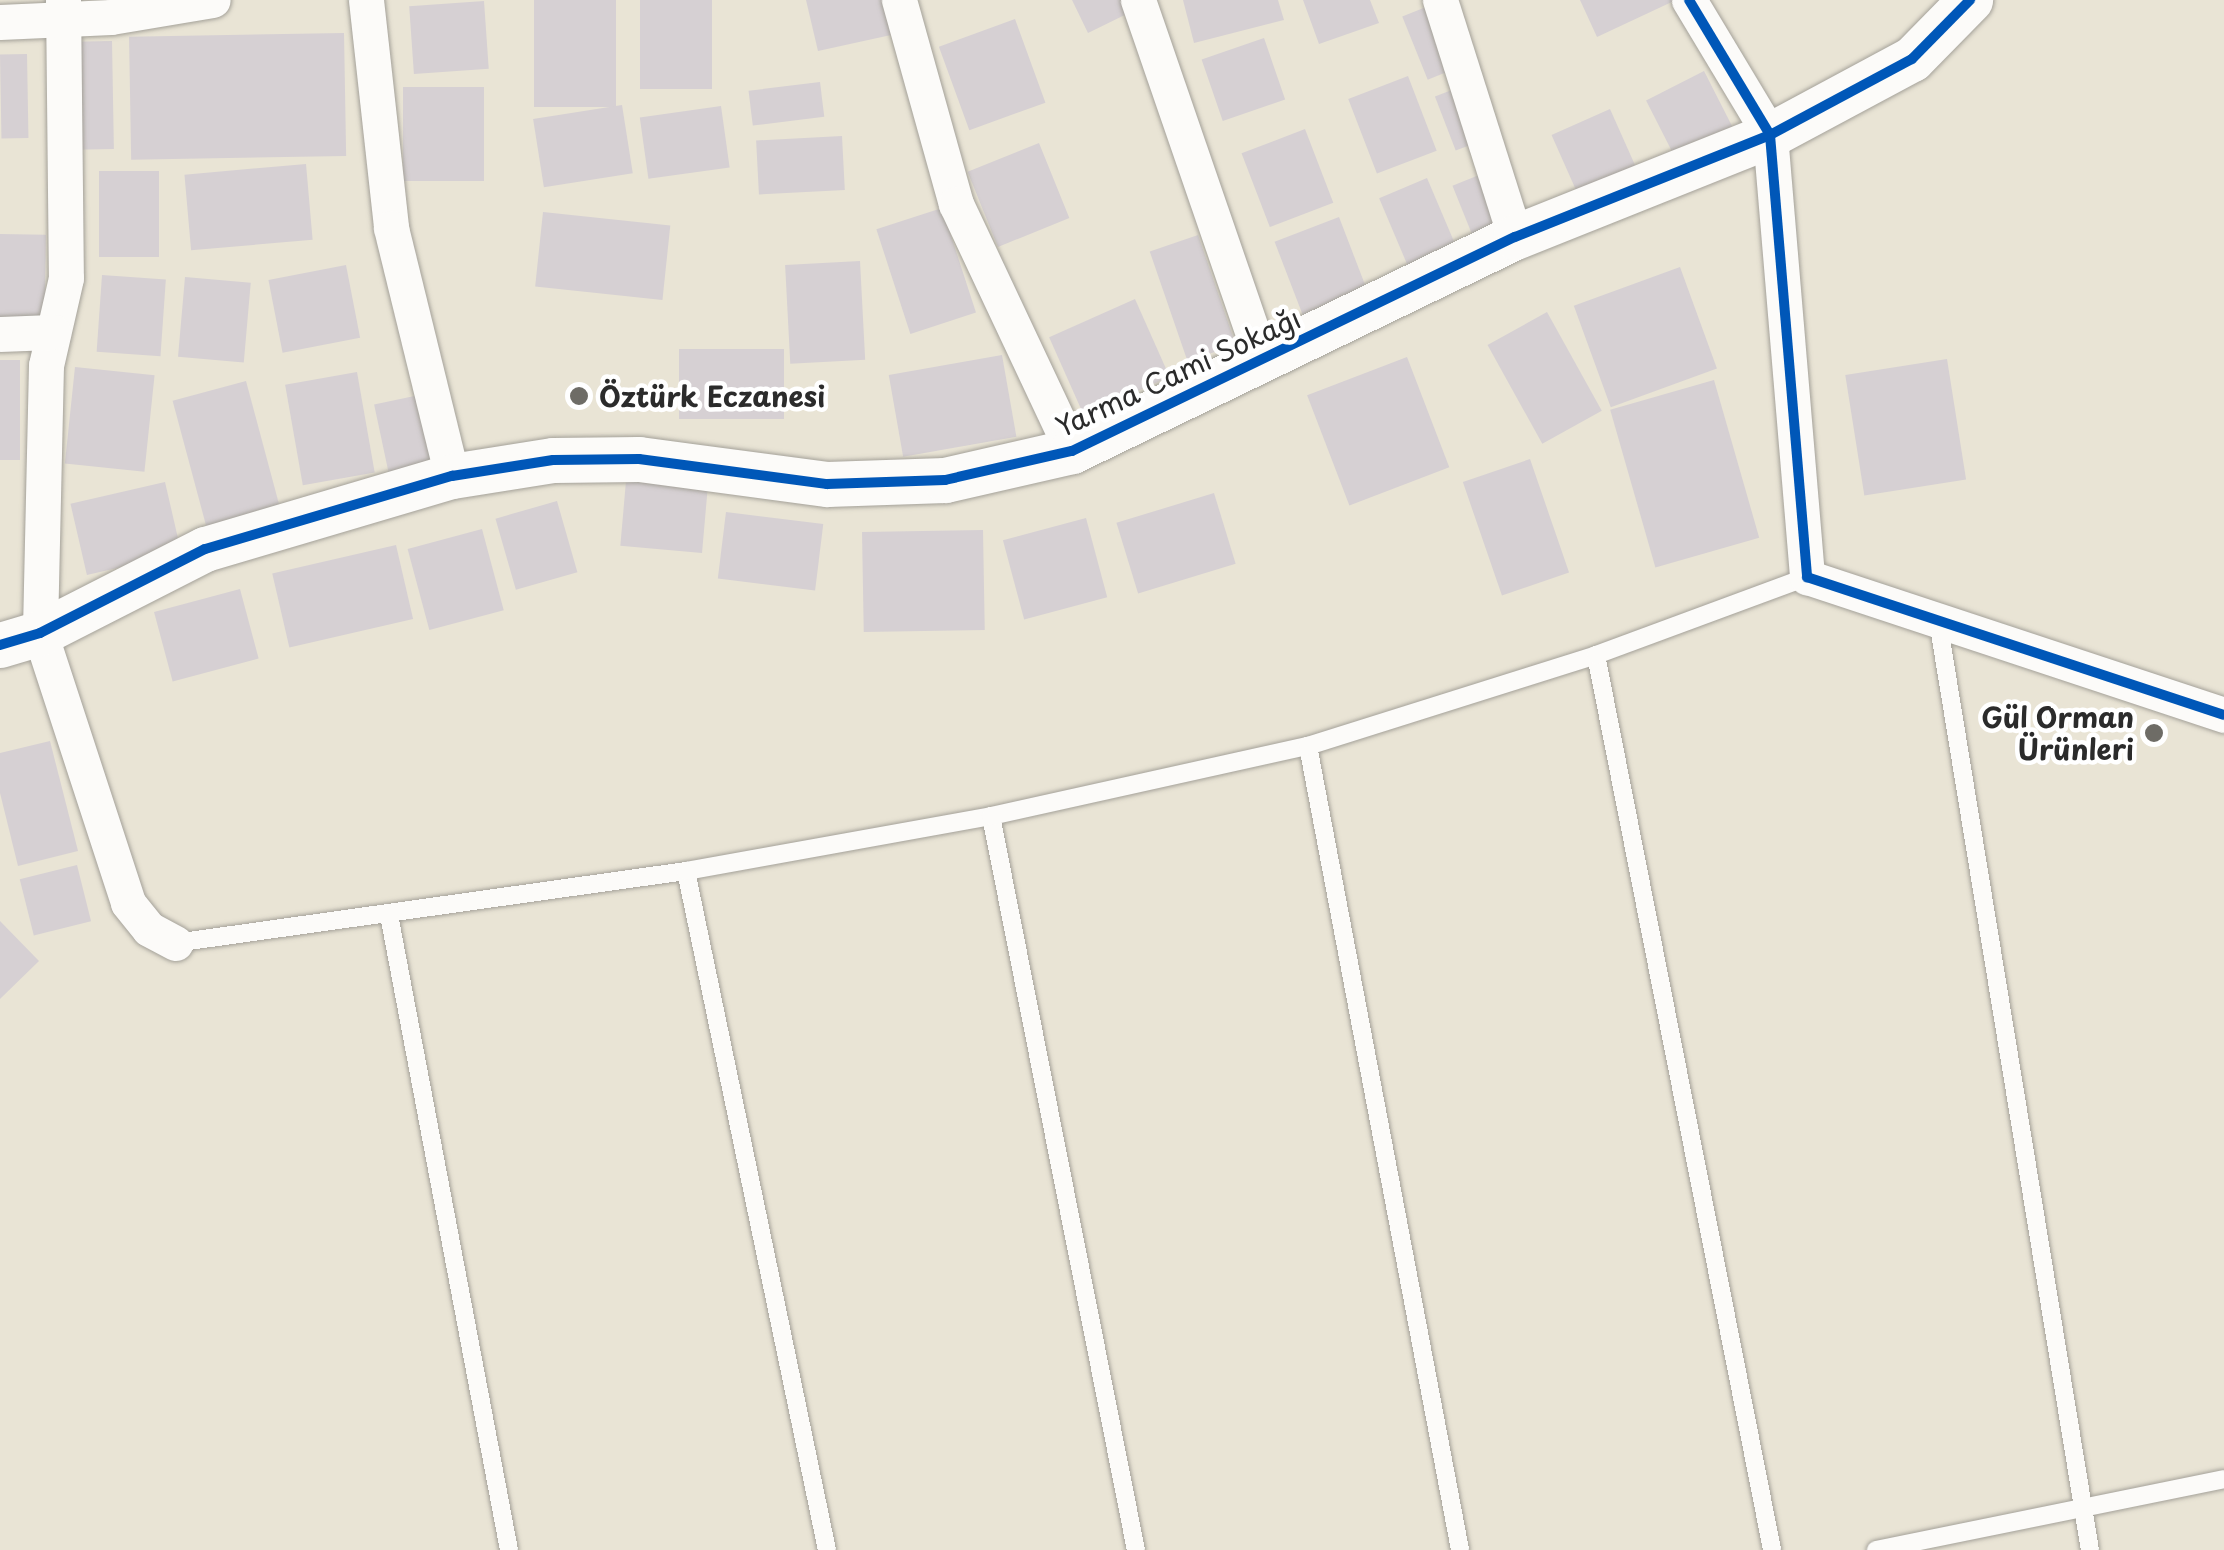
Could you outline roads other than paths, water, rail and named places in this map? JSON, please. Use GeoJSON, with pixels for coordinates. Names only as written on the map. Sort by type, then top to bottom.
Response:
{"type":"FeatureCollection","features":[{"type":"Feature","properties":{"kind":"street"},"geometry":{"type":"LineString","coordinates":[[0,22],[63,10],[213,0]]}},
{"type":"Feature","properties":{"kind":"street"},"geometry":{"type":"LineString","coordinates":[[366,0],[391,228],[452,476]]}},
{"type":"Feature","properties":{"kind":"street"},"geometry":{"type":"LineString","coordinates":[[899,0],[956,204],[1072,451]]}},
{"type":"Feature","properties":{"kind":"street"},"geometry":{"type":"LineString","coordinates":[[1138,0],[1261,358]]}},
{"type":"Feature","properties":{"kind":"street"},"geometry":{"type":"LineString","coordinates":[[1440,0],[1515,236]]}},
{"type":"Feature","properties":{"kind":"street"},"geometry":{"type":"LineString","coordinates":[[1689,0],[1770,135],[1807,578],[2224,716]]}},
{"type":"Feature","properties":{"kind":"street","name":"Yarma Cami Sokağı"},"geometry":{"type":"LineString","coordinates":[[20,639],[205,549],[452,476],[553,460],[639,459],[827,484],[946,480],[1072,451],[1515,236],[1770,135],[1912,59],[1970,0]]}},
{"type":"Feature","properties":{"kind":"street"},"geometry":{"type":"LineString","coordinates":[[63,10],[66,278],[46,365],[20,639],[128,903],[148,929],[175,943]]}},
{"type":"Feature","properties":{"kind":"street"},"geometry":{"type":"LineString","coordinates":[[0,334],[53,332]]}},
{"type":"Feature","properties":{"kind":"lane"},"geometry":{"type":"LineString","coordinates":[[175,943],[686,871],[991,816],[1308,746],[1596,655],[1807,578]]}},
{"type":"Feature","properties":{"kind":"lane"},"geometry":{"type":"LineString","coordinates":[[1938,621],[2087,1506],[2090,1550]]}},
{"type":"Feature","properties":{"kind":"lane"},"geometry":{"type":"LineString","coordinates":[[1596,655],[1772,1550]]}},
{"type":"Feature","properties":{"kind":"lane"},"geometry":{"type":"LineString","coordinates":[[1308,746],[1460,1550]]}},
{"type":"Feature","properties":{"kind":"lane"},"geometry":{"type":"LineString","coordinates":[[991,816],[1136,1550]]}},
{"type":"Feature","properties":{"kind":"lane"},"geometry":{"type":"LineString","coordinates":[[686,871],[827,1550]]}},
{"type":"Feature","properties":{"kind":"lane"},"geometry":{"type":"LineString","coordinates":[[389,915],[509,1550]]}},
{"type":"Feature","properties":{"kind":"lane"},"geometry":{"type":"LineString","coordinates":[[1876,1550],[2224,1478]]}},
{"type":"Feature","properties":{"kind":"place","name":"Öztürk Eczanesi"},"geometry":{"type":"Point","coordinates":[579,396]}},
{"type":"Feature","properties":{"kind":"place","name":"Gül Orman Ürünleri"},"geometry":{"type":"Point","coordinates":[2154,733]}}]}
